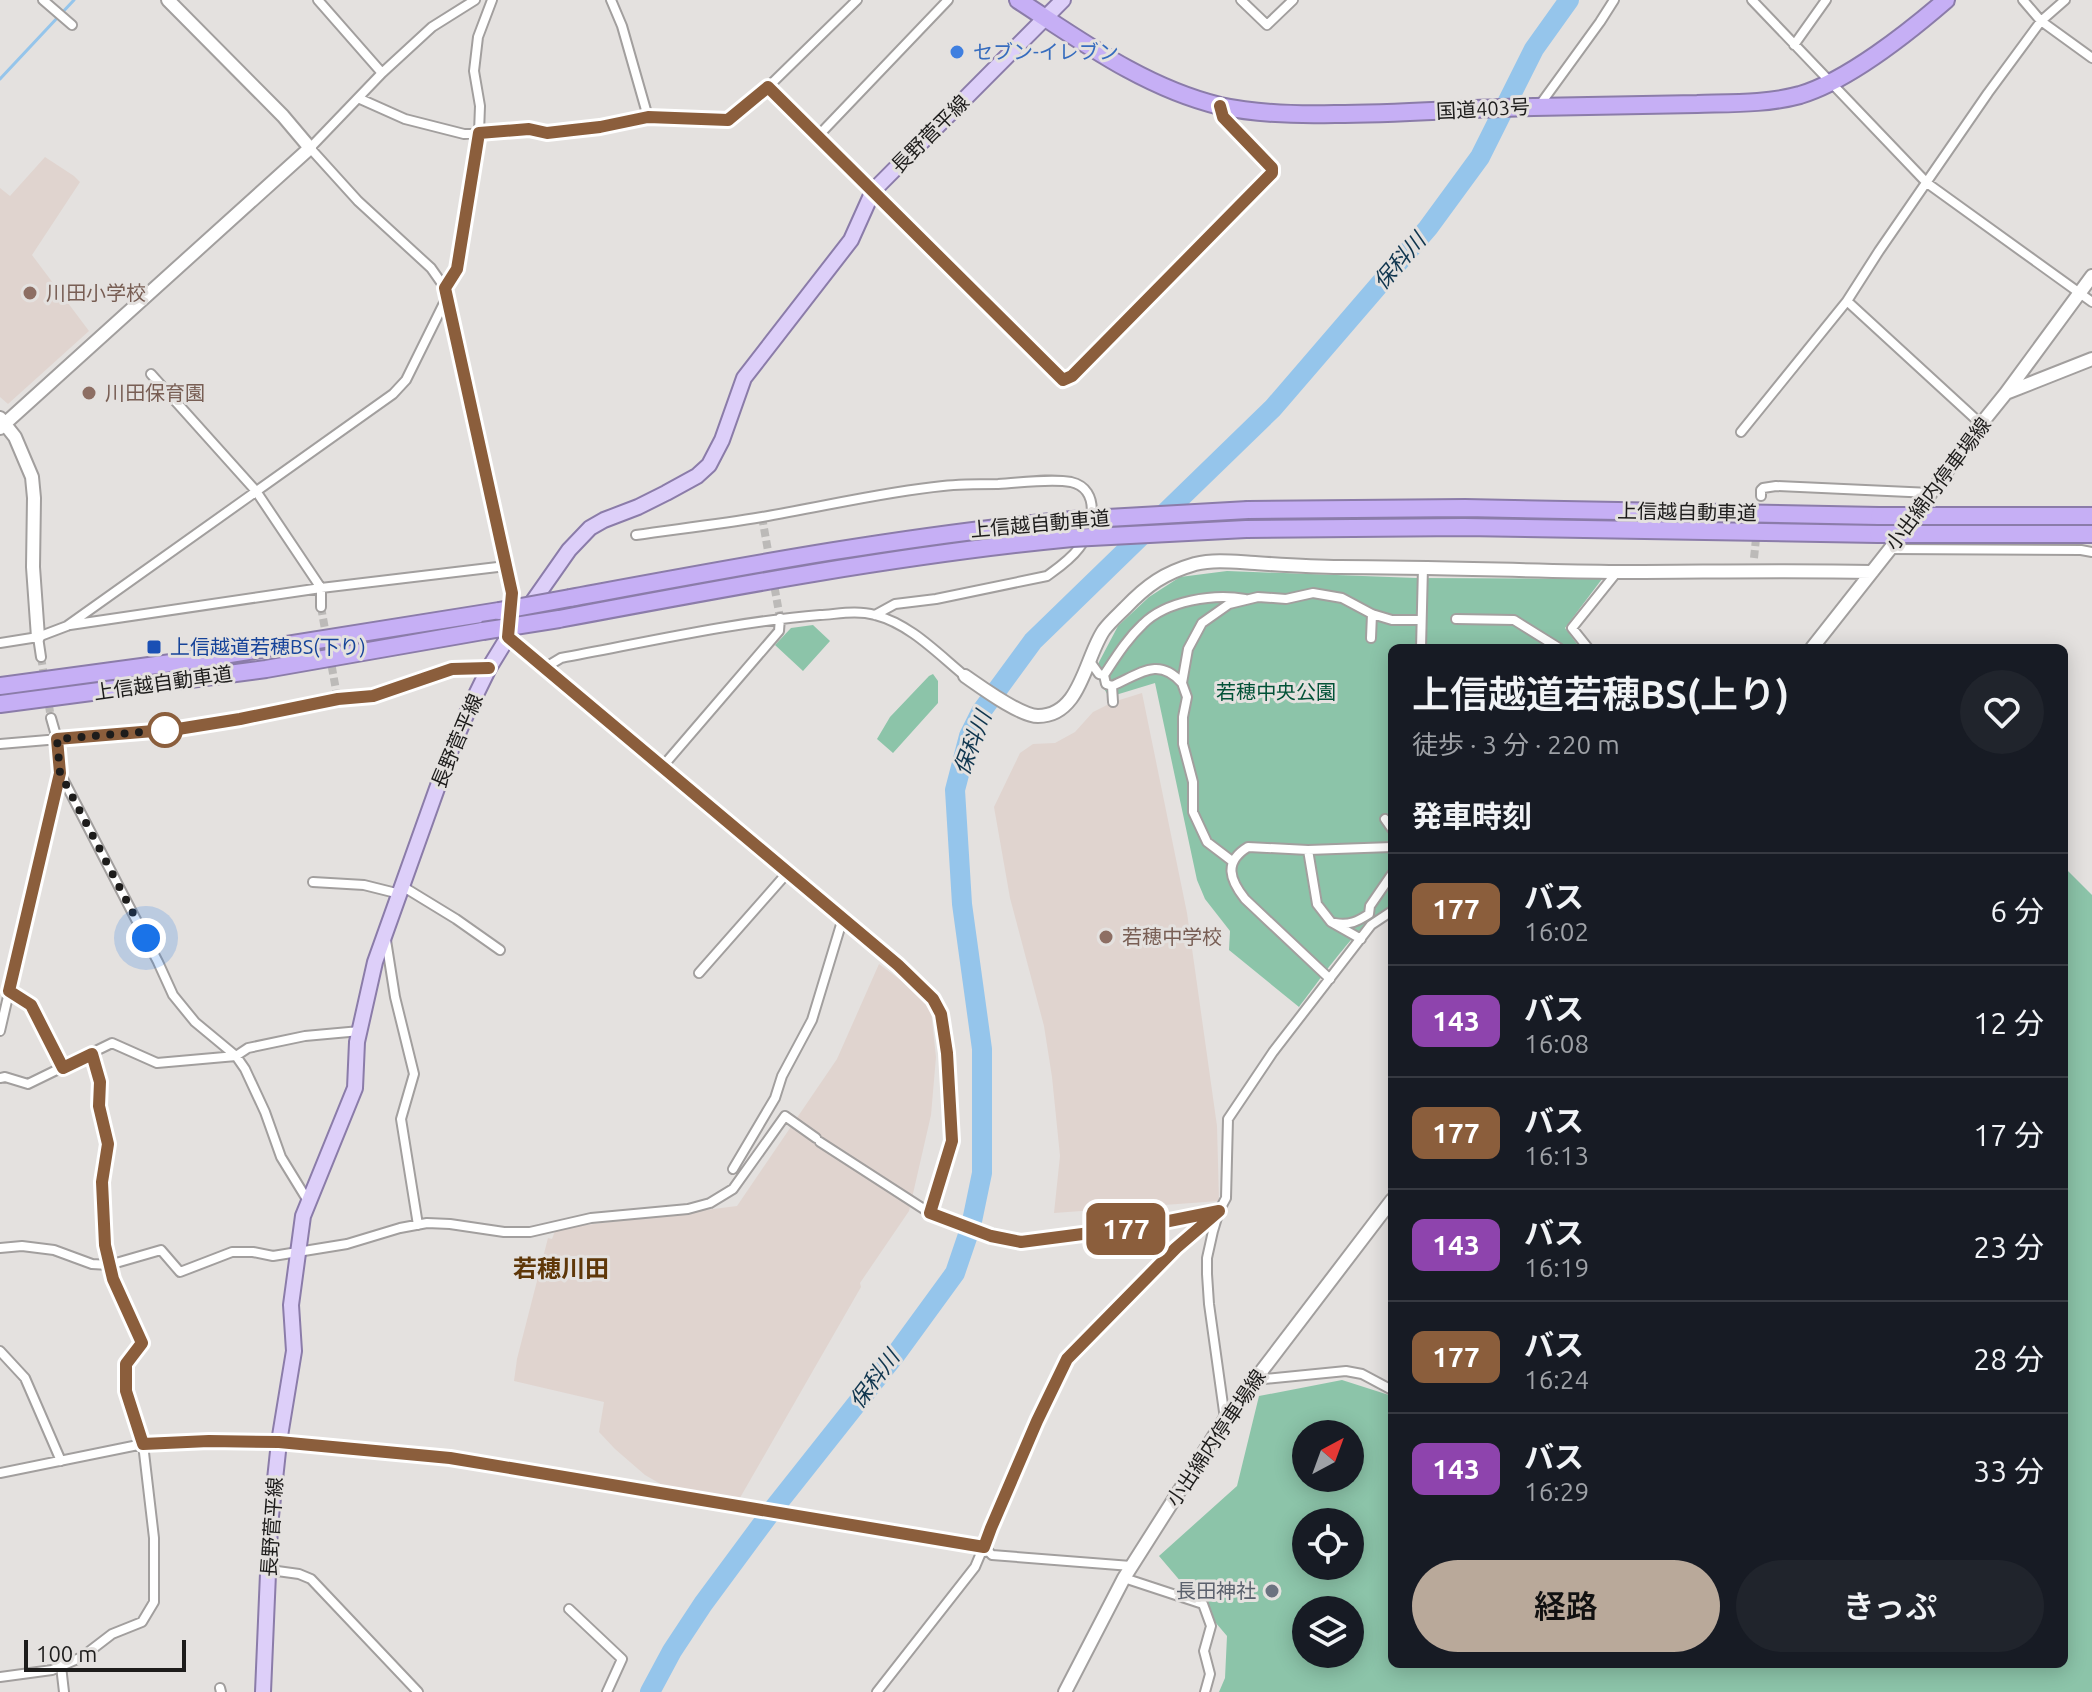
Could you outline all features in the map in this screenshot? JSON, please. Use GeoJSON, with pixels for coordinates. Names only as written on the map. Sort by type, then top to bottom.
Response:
{"type":"FeatureCollection","features":[{"type":"Feature","properties":{"kind":"highway","name":"国道403号"},"geometry":{"type":"LineString","coordinates":[[1018,0],[1119,65],[1182,94],[1220,106],[1258,112],[1317,115],[1754,103],[1799,95],[1831,82],[1893,42],[1946,0]]}},
{"type":"Feature","properties":{"kind":"highway","name":"上信越自動車道"},"geometry":{"type":"LineString","coordinates":[[0,686],[186,661],[499,611],[882,542],[1072,520],[1248,510],[1451,508],[1879,516],[2092,516]]}},
{"type":"Feature","properties":{"kind":"highway","name":"上信越自動車道"},"geometry":{"type":"LineString","coordinates":[[0,704],[251,671],[892,560],[1072,538],[1246,529],[1464,527],[2092,534]]}},
{"type":"Feature","properties":{"kind":"main road","name":"長野菅平線"},"geometry":{"type":"LineString","coordinates":[[263,1692],[270,1526],[279,1442],[294,1351],[291,1305],[303,1216],[355,1088],[360,1031],[375,962],[450,752],[489,668],[569,550],[590,528],[666,493],[697,476],[709,465],[722,440],[744,378],[851,240],[873,191],[1063,0]]}},
{"type":"Feature","properties":{"kind":"street"},"geometry":{"type":"LineString","coordinates":[[168,0],[283,116],[358,201],[431,268],[445,288],[512,593],[508,637],[843,918],[933,999],[941,1014],[950,1085],[952,1141],[930,1213]]}},
{"type":"Feature","properties":{"kind":"street"},"geometry":{"type":"LineString","coordinates":[[318,0],[382,73]]}},
{"type":"Feature","properties":{"kind":"street"},"geometry":{"type":"LineString","coordinates":[[41,657],[33,567],[32,477],[15,437],[2,423],[310,148],[382,73],[432,27],[475,0]]}},
{"type":"Feature","properties":{"kind":"street"},"geometry":{"type":"LineString","coordinates":[[445,288],[457,269],[479,133],[480,106],[474,71],[478,37],[492,0]]}},
{"type":"Feature","properties":{"kind":"street"},"geometry":{"type":"LineString","coordinates":[[611,0],[622,26],[648,117]]}},
{"type":"Feature","properties":{"kind":"street"},"geometry":{"type":"LineString","coordinates":[[358,98],[405,119],[464,134],[529,129],[547,133],[648,117],[728,120],[768,87],[857,0]]}},
{"type":"Feature","properties":{"kind":"street"},"geometry":{"type":"LineString","coordinates":[[818,136],[948,0]]}},
{"type":"Feature","properties":{"kind":"street"},"geometry":{"type":"LineString","coordinates":[[1241,0],[1267,25],[1293,0]]}},
{"type":"Feature","properties":{"kind":"street"},"geometry":{"type":"LineString","coordinates":[[1537,107],[1614,0]]}},
{"type":"Feature","properties":{"kind":"street"},"geometry":{"type":"LineString","coordinates":[[1752,0],[1927,183],[2092,302]]}},
{"type":"Feature","properties":{"kind":"street"},"geometry":{"type":"LineString","coordinates":[[1794,45],[1826,0]]}},
{"type":"Feature","properties":{"kind":"street"},"geometry":{"type":"LineString","coordinates":[[2023,0],[2041,21],[2092,58]]}},
{"type":"Feature","properties":{"kind":"street"},"geometry":{"type":"LineString","coordinates":[[1741,432],[1847,301],[1988,93],[2041,21],[2065,0]]}},
{"type":"Feature","properties":{"kind":"street"},"geometry":{"type":"LineString","coordinates":[[46,3],[72,25]]}},
{"type":"Feature","properties":{"kind":"street"},"geometry":{"type":"LineString","coordinates":[[768,87],[1063,380],[1072,376],[1272,173],[1272,168],[1223,117],[1220,106]]}},
{"type":"Feature","properties":{"kind":"street"},"geometry":{"type":"LineString","coordinates":[[2006,393],[2092,276]]}},
{"type":"Feature","properties":{"kind":"street"},"geometry":{"type":"LineString","coordinates":[[67,626],[393,394],[406,380],[447,299]]}},
{"type":"Feature","properties":{"kind":"street"},"geometry":{"type":"LineString","coordinates":[[1847,301],[1981,424]]}},
{"type":"Feature","properties":{"kind":"street","name":"小出綿内停車場線"},"geometry":{"type":"LineString","coordinates":[[1815,644],[2006,393],[2092,359]]}},
{"type":"Feature","properties":{"kind":"street"},"geometry":{"type":"LineString","coordinates":[[151,374],[256,491],[321,588],[321,607]]}},
{"type":"Feature","properties":{"kind":"street"},"geometry":{"type":"LineString","coordinates":[[636,535],[944,486],[1072,482],[1090,498],[1090,527],[1081,546],[1047,576],[936,599],[895,604],[875,615]]}},
{"type":"Feature","properties":{"kind":"street"},"geometry":{"type":"LineString","coordinates":[[1761,496],[1761,489],[1776,486],[1931,493]]}},
{"type":"Feature","properties":{"kind":"street"},"geometry":{"type":"LineString","coordinates":[[1890,549],[2092,552]]}},
{"type":"Feature","properties":{"kind":"street"},"geometry":{"type":"LineString","coordinates":[[546,667],[561,658],[780,618],[860,612],[897,623],[965,676],[1022,713],[1037,717],[1052,714],[1073,696],[1096,642],[1106,627],[1147,586],[1197,564],[1215,561],[1319,567],[1618,572],[1754,564],[1872,572]]}},
{"type":"Feature","properties":{"kind":"street"},"geometry":{"type":"LineString","coordinates":[[0,643],[38,637],[67,626],[321,588],[506,566]]}},
{"type":"Feature","properties":{"kind":"street"},"geometry":{"type":"LineString","coordinates":[[1421,644],[1423,567]]}},
{"type":"Feature","properties":{"kind":"street"},"geometry":{"type":"LineString","coordinates":[[1585,644],[1572,628],[1618,572]]}},
{"type":"Feature","properties":{"kind":"street"},"geometry":{"type":"LineString","coordinates":[[1182,683],[1188,649],[1202,623],[1229,604],[1258,597],[1286,599],[1313,593],[1342,598],[1372,614],[1392,620],[1421,620]]}},
{"type":"Feature","properties":{"kind":"street"},"geometry":{"type":"LineString","coordinates":[[1232,861],[1207,842],[1193,812],[1193,782],[1183,744],[1187,697],[1182,683],[1172,671],[1154,668],[1112,686],[1106,684],[1104,675],[1145,620],[1181,602],[1228,595],[1249,599]]}},
{"type":"Feature","properties":{"kind":"street"},"geometry":{"type":"LineString","coordinates":[[1371,638],[1372,614]]}},
{"type":"Feature","properties":{"kind":"street"},"geometry":{"type":"LineString","coordinates":[[663,766],[779,631],[780,618]]}},
{"type":"Feature","properties":{"kind":"street"},"geometry":{"type":"LineString","coordinates":[[1456,619],[1514,620],[1553,644]]}},
{"type":"Feature","properties":{"kind":"street"},"geometry":{"type":"LineString","coordinates":[[1089,660],[1099,674],[1104,675]]}},
{"type":"Feature","properties":{"kind":"street"},"geometry":{"type":"LineString","coordinates":[[0,744],[178,729],[240,719],[337,695],[373,696],[452,669],[489,668]]}},
{"type":"Feature","properties":{"kind":"street"},"geometry":{"type":"LineString","coordinates":[[1112,686],[1113,702]]}},
{"type":"Feature","properties":{"kind":"street"},"geometry":{"type":"LineString","coordinates":[[0,1031],[60,773],[57,739],[51,718]]}},
{"type":"Feature","properties":{"kind":"street"},"geometry":{"type":"LineString","coordinates":[[60,773],[173,995],[195,1022],[236,1056],[245,1069],[281,1157],[308,1201]]}},
{"type":"Feature","properties":{"kind":"street"},"geometry":{"type":"LineString","coordinates":[[1385,819],[1388,823]]}},
{"type":"Feature","properties":{"kind":"street"},"geometry":{"type":"LineString","coordinates":[[1330,979],[1232,884],[1232,861],[1248,847],[1308,850],[1388,847]]}},
{"type":"Feature","properties":{"kind":"street"},"geometry":{"type":"LineString","coordinates":[[1308,850],[1317,904],[1331,922],[1361,939]]}},
{"type":"Feature","properties":{"kind":"street"},"geometry":{"type":"LineString","coordinates":[[699,973],[788,872]]}},
{"type":"Feature","properties":{"kind":"street"},"geometry":{"type":"LineString","coordinates":[[1331,922],[1344,925],[1369,914],[1370,906],[1388,880]]}},
{"type":"Feature","properties":{"kind":"street"},"geometry":{"type":"LineString","coordinates":[[313,882],[401,890],[456,919],[500,950]]}},
{"type":"Feature","properties":{"kind":"street"},"geometry":{"type":"LineString","coordinates":[[1225,1419],[1207,1258],[1219,1211],[1226,1198],[1228,1119],[1273,1052],[1371,925],[1388,914]]}},
{"type":"Feature","properties":{"kind":"street"},"geometry":{"type":"LineString","coordinates":[[733,1169],[775,1098],[782,1076],[812,1020],[843,918]]}},
{"type":"Feature","properties":{"kind":"street"},"geometry":{"type":"LineString","coordinates":[[385,935],[395,997],[414,1074],[401,1119],[418,1225]]}},
{"type":"Feature","properties":{"kind":"street"},"geometry":{"type":"LineString","coordinates":[[9,991],[31,1005],[63,1068]]}},
{"type":"Feature","properties":{"kind":"street"},"geometry":{"type":"LineString","coordinates":[[0,1078],[28,1084],[112,1043],[157,1063],[236,1056],[248,1048],[305,1036],[360,1031]]}},
{"type":"Feature","properties":{"kind":"street"},"geometry":{"type":"LineString","coordinates":[[0,1677],[52,1670],[82,1657],[112,1634],[142,1622],[154,1602],[154,1538],[143,1444],[126,1391],[126,1364],[142,1343],[113,1279],[105,1245],[102,1182],[108,1144],[99,1106],[100,1082],[92,1054]]}},
{"type":"Feature","properties":{"kind":"street"},"geometry":{"type":"LineString","coordinates":[[0,1248],[22,1246],[54,1250],[92,1264],[109,1265],[161,1250],[180,1272],[232,1252],[273,1256],[347,1244],[418,1225],[450,1224],[504,1232],[530,1232],[591,1218],[688,1209],[710,1203],[733,1189],[785,1116],[930,1213],[991,1236],[1021,1242],[1058,1239],[1219,1211]]}},
{"type":"Feature","properties":{"kind":"street","name":"小出綿内停車場線"},"geometry":{"type":"LineString","coordinates":[[1065,1692],[1128,1572],[1225,1419],[1388,1205]]}},
{"type":"Feature","properties":{"kind":"street"},"geometry":{"type":"LineString","coordinates":[[877,1692],[975,1567],[1067,1359],[1176,1248],[1219,1211]]}},
{"type":"Feature","properties":{"kind":"street"},"geometry":{"type":"LineString","coordinates":[[0,1351],[25,1378],[61,1461]]}},
{"type":"Feature","properties":{"kind":"street"},"geometry":{"type":"LineString","coordinates":[[1254,1380],[1346,1371],[1362,1374],[1388,1388]]}},
{"type":"Feature","properties":{"kind":"street"},"geometry":{"type":"LineString","coordinates":[[0,1473],[143,1444],[279,1442],[450,1458],[984,1547],[992,1555],[1128,1572],[1203,1604],[1211,1626],[1204,1651],[1210,1674],[1205,1692]]}},
{"type":"Feature","properties":{"kind":"street"},"geometry":{"type":"LineString","coordinates":[[270,1570],[311,1579],[418,1692]]}},
{"type":"Feature","properties":{"kind":"street"},"geometry":{"type":"LineString","coordinates":[[569,1609],[622,1659],[607,1692]]}},
{"type":"Feature","properties":{"kind":"street"},"geometry":{"type":"LineString","coordinates":[[61,1666],[64,1692]]}},
{"type":"Feature","properties":{"kind":"shaded area","name":"川田小学校"},"geometry":{"type":"Polygon","coordinates":[[[45,157],[80,182],[32,255],[89,331],[8,404],[0,397],[0,188],[10,196],[45,157]]]}},
{"type":"Feature","properties":{"kind":"shaded area","name":"若穂中学校"},"geometry":{"type":"Polygon","coordinates":[[[1142,693],[1187,913],[1217,1126],[1219,1201],[1054,1213],[1060,1156],[1052,1077],[1044,1026],[1010,898],[994,807],[1020,753],[1033,744],[1055,743],[1075,732],[1093,712],[1142,693]]]}},
{"type":"Feature","properties":{"kind":"shaded area"},"geometry":{"type":"Polygon","coordinates":[[[879,964],[914,990],[931,1011],[936,1057],[931,1115],[909,1211],[860,1283],[861,1287],[737,1503],[683,1497],[645,1475],[599,1432],[604,1402],[514,1381],[548,1238],[552,1239],[555,1231],[562,1228],[737,1206],[837,1059],[879,964]]]}},
{"type":"Feature","properties":{"kind":"green space","name":"若穂中央公園"},"geometry":{"type":"Polygon","coordinates":[[[1227,571],[1416,578],[1602,579],[1565,628],[1577,644],[1388,644],[1388,908],[1355,935],[1299,1007],[1229,950],[1230,931],[1205,899],[1197,880],[1155,683],[1109,697],[1096,675],[1099,662],[1118,626],[1149,597],[1180,577],[1227,571]]]}},
{"type":"Feature","properties":{"kind":"green space"},"geometry":{"type":"Polygon","coordinates":[[[813,625],[830,641],[803,671],[775,645],[791,628],[813,625]]]}},
{"type":"Feature","properties":{"kind":"green space"},"geometry":{"type":"Polygon","coordinates":[[[933,674],[938,681],[938,703],[893,753],[877,739],[890,717],[933,674]]]}},
{"type":"Feature","properties":{"kind":"green space"},"geometry":{"type":"Polygon","coordinates":[[[2068,871],[2092,895],[2092,1692],[1219,1692],[1225,1678],[1227,1636],[1159,1556],[1237,1486],[1259,1396],[1342,1380],[1388,1395],[1388,1668],[2068,1668],[2068,871]]]}},
{"type":"Feature","properties":{"kind":"waterway"},"geometry":{"type":"LineString","coordinates":[[0,79],[74,0]]}},
{"type":"Feature","properties":{"kind":"waterway","name":"保科川"},"geometry":{"type":"LineString","coordinates":[[650,1692],[703,1604],[955,1273],[971,1226],[982,1173],[982,1049],[962,904],[955,790],[969,736],[981,712],[1033,641],[1273,408],[1428,228],[1480,157],[1534,49],[1569,0]]}},
{"type":"Feature","properties":{"kind":"tunnel"},"geometry":{"type":"LineString","coordinates":[[762,517],[780,618]]}},
{"type":"Feature","properties":{"kind":"tunnel"},"geometry":{"type":"LineString","coordinates":[[1754,558],[1757,529]]}},
{"type":"Feature","properties":{"kind":"tunnel"},"geometry":{"type":"LineString","coordinates":[[321,607],[336,690]]}},
{"type":"Feature","properties":{"kind":"tunnel"},"geometry":{"type":"LineString","coordinates":[[41,657],[51,718]]}},
{"type":"Feature","properties":{"kind":"bus line","name":"177"},"geometry":{"type":"LineString","coordinates":[[489,668],[452,669],[373,696],[338,699],[240,719],[178,729],[57,739],[60,773],[9,991],[31,1005],[63,1068],[92,1054],[100,1082],[99,1106],[108,1144],[102,1182],[105,1245],[113,1279],[142,1343],[126,1364],[126,1391],[143,1444],[279,1442],[450,1458],[984,1547],[1037,1421],[1067,1359],[1176,1248],[1219,1211],[1144,1226],[1021,1242],[991,1236],[930,1213],[952,1141],[947,1053],[941,1014],[933,999],[898,965],[508,637],[512,593],[445,288],[457,269],[479,133],[529,129],[547,133],[648,117],[728,120],[768,87],[1063,380],[1072,376],[1272,173],[1272,168],[1223,117],[1220,106]]}},
{"type":"Feature","properties":{"kind":"place","name":"セブン-イレブン"},"geometry":{"type":"Point","coordinates":[957,52]}},
{"type":"Feature","properties":{"kind":"place","name":"川田小学校"},"geometry":{"type":"Point","coordinates":[30,293]}},
{"type":"Feature","properties":{"kind":"place","name":"川田保育園"},"geometry":{"type":"Point","coordinates":[89,393]}},
{"type":"Feature","properties":{"kind":"place","name":"上信越道若穂BS(下り)"},"geometry":{"type":"Point","coordinates":[154,647]}},
{"type":"Feature","properties":{"kind":"place","name":"若穂中学校"},"geometry":{"type":"Point","coordinates":[1106,937]}},
{"type":"Feature","properties":{"kind":"place","name":"長田神社"},"geometry":{"type":"Point","coordinates":[1272,1591]}},
{"type":"Feature","properties":{"kind":"district","name":"若穂川田"},"geometry":{"type":"Point","coordinates":[561,1269]}},
{"type":"Feature","properties":{"kind":"route"},"geometry":{"type":"LineString","coordinates":[[146,938],[60,773],[57,739],[178,729],[165,730]]}}]}
